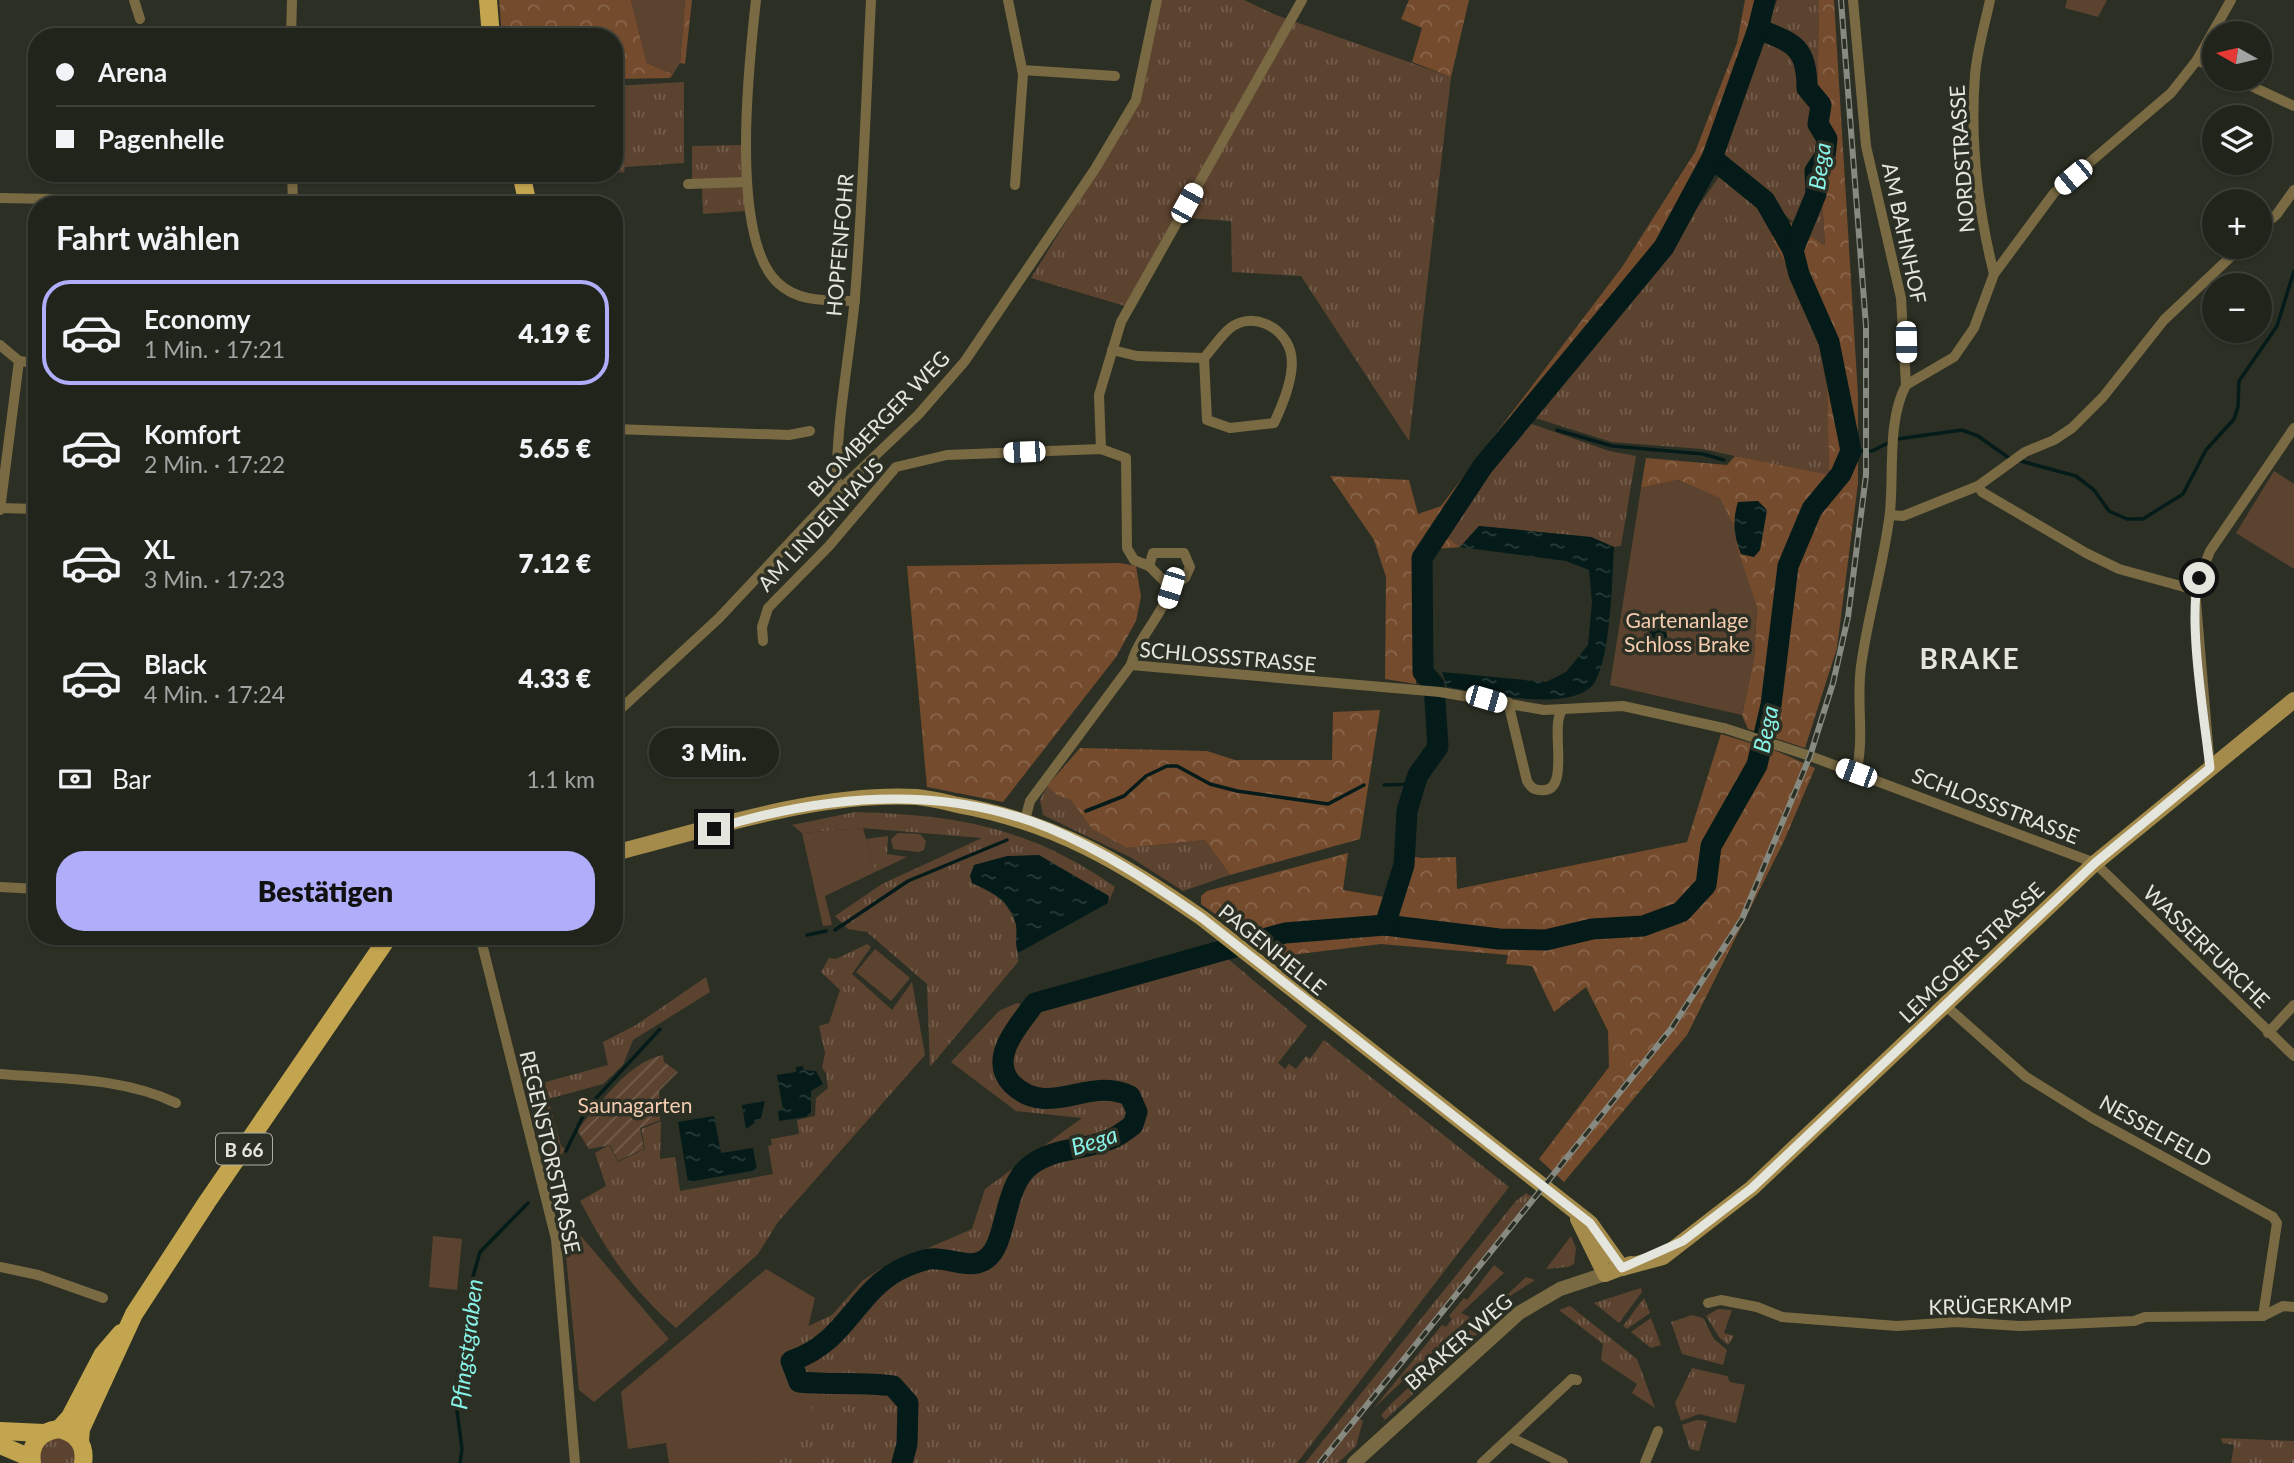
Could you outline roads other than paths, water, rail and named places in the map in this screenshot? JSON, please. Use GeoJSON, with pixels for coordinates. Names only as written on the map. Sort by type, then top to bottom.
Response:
{"type":"FeatureCollection","features":[{"type":"Feature","properties":{"kind":"main road"},"geometry":{"type":"LineString","coordinates":[[488,0],[490,28]]}},
{"type":"Feature","properties":{"kind":"main road","name":"LEMGOER STRASSE"},"geometry":{"type":"LineString","coordinates":[[1605,1274],[1644,1265],[1662,1257],[1752,1188],[2095,863],[2294,700]]}},
{"type":"Feature","properties":{"kind":"main road","name":"PAGENHELLE"},"geometry":{"type":"LineString","coordinates":[[623,851],[815,805],[917,797],[1025,820],[1103,855],[1160,888],[1202,918],[1575,1214],[1590,1223],[1622,1268]]}},
{"type":"Feature","properties":{"kind":"main road","name":"B 66"},"geometry":{"type":"LineString","coordinates":[[51,1431],[70,1417],[103,1354],[130,1322],[207,1202],[383,945]]}},
{"type":"Feature","properties":{"kind":"main road","name":"PAGENHELLE"},"geometry":{"type":"LineString","coordinates":[[1575,1214],[1605,1274]]}},
{"type":"Feature","properties":{"kind":"main road","name":"B 66"},"geometry":{"type":"LineString","coordinates":[[80,1441],[81,1429],[130,1322]]}},
{"type":"Feature","properties":{"kind":"main road"},"geometry":{"type":"LineString","coordinates":[[0,1431],[67,1431],[80,1441],[83,1463]]}},
{"type":"Feature","properties":{"kind":"main road"},"geometry":{"type":"LineString","coordinates":[[0,1445],[31,1460],[34,1443],[51,1431]]}},
{"type":"Feature","properties":{"kind":"street"},"geometry":{"type":"LineString","coordinates":[[134,0],[140,19]]}},
{"type":"Feature","properties":{"kind":"street"},"geometry":{"type":"LineString","coordinates":[[291,28],[292,0]]}},
{"type":"Feature","properties":{"kind":"street"},"geometry":{"type":"LineString","coordinates":[[756,0],[748,79],[747,182],[754,234],[778,283],[806,299],[855,301]]}},
{"type":"Feature","properties":{"kind":"street","name":"HOPFENFOHR"},"geometry":{"type":"LineString","coordinates":[[837,492],[838,432],[855,301],[864,190],[871,0]]}},
{"type":"Feature","properties":{"kind":"street"},"geometry":{"type":"LineString","coordinates":[[1008,0],[1022,70],[1015,185]]}},
{"type":"Feature","properties":{"kind":"street","name":"BLOMBERGER WEG"},"geometry":{"type":"LineString","coordinates":[[623,707],[719,618],[837,492],[941,391],[965,361],[1051,237],[1136,100],[1157,0]]}},
{"type":"Feature","properties":{"kind":"street"},"geometry":{"type":"LineString","coordinates":[[1171,588],[1149,566],[1134,560],[1127,548],[1126,458],[1101,449],[1099,395],[1121,322],[1302,0]]}},
{"type":"Feature","properties":{"kind":"street","name":"AM BAHNHOF"},"geometry":{"type":"LineString","coordinates":[[1853,0],[1866,146],[1901,298],[1906,385],[1899,398],[1895,418],[1890,515],[1861,668],[1861,754],[1856,773]]}},
{"type":"Feature","properties":{"kind":"street","name":"NORDSTRASSE"},"geometry":{"type":"LineString","coordinates":[[1990,0],[1975,72],[1974,117],[1983,229],[1994,274]]}},
{"type":"Feature","properties":{"kind":"street"},"geometry":{"type":"LineString","coordinates":[[1906,385],[1954,357],[1974,328],[1994,274],[2053,193],[2172,93],[2197,60],[2231,0]]}},
{"type":"Feature","properties":{"kind":"street"},"geometry":{"type":"LineString","coordinates":[[2197,60],[2202,62]]}},
{"type":"Feature","properties":{"kind":"street"},"geometry":{"type":"LineString","coordinates":[[1022,70],[1115,76]]}},
{"type":"Feature","properties":{"kind":"street"},"geometry":{"type":"LineString","coordinates":[[2262,91],[2294,106]]}},
{"type":"Feature","properties":{"kind":"street"},"geometry":{"type":"LineString","coordinates":[[688,184],[747,182]]}},
{"type":"Feature","properties":{"kind":"street"},"geometry":{"type":"LineString","coordinates":[[2272,218],[2294,190]]}},
{"type":"Feature","properties":{"kind":"street"},"geometry":{"type":"LineString","coordinates":[[0,198],[28,198]]}},
{"type":"Feature","properties":{"kind":"street"},"geometry":{"type":"LineString","coordinates":[[1890,515],[1903,516],[1978,486],[2025,452],[2054,440],[2072,428],[2103,397],[2164,320],[2228,259]]}},
{"type":"Feature","properties":{"kind":"street"},"geometry":{"type":"LineString","coordinates":[[1255,320],[1270,324],[1290,350],[1289,394],[1274,422],[1230,428],[1207,420],[1205,358],[1231,327],[1255,320]]}},
{"type":"Feature","properties":{"kind":"street"},"geometry":{"type":"LineString","coordinates":[[0,345],[19,361],[28,362]]}},
{"type":"Feature","properties":{"kind":"street"},"geometry":{"type":"LineString","coordinates":[[1112,350],[1137,356],[1205,358]]}},
{"type":"Feature","properties":{"kind":"street"},"geometry":{"type":"LineString","coordinates":[[19,361],[0,509],[28,509]]}},
{"type":"Feature","properties":{"kind":"street"},"geometry":{"type":"LineString","coordinates":[[2210,768],[2195,590],[2210,551],[2290,440],[2294,428]]}},
{"type":"Feature","properties":{"kind":"street"},"geometry":{"type":"LineString","coordinates":[[623,429],[789,435],[810,431]]}},
{"type":"Feature","properties":{"kind":"street","name":"AM LINDENHAUS"},"geometry":{"type":"LineString","coordinates":[[763,641],[762,627],[768,608],[829,546],[896,467],[947,455],[1101,449]]}},
{"type":"Feature","properties":{"kind":"street"},"geometry":{"type":"LineString","coordinates":[[1978,486],[1982,492],[2086,553],[2119,569],[2195,590]]}},
{"type":"Feature","properties":{"kind":"street"},"geometry":{"type":"LineString","coordinates":[[1131,665],[1134,654],[1164,608],[1171,588],[1185,578],[1190,567],[1184,553],[1153,553],[1149,566]]}},
{"type":"Feature","properties":{"kind":"street","name":"SCHLOSSSTRASSE"},"geometry":{"type":"LineString","coordinates":[[1025,820],[1030,800],[1131,665],[1440,692],[1561,712],[1623,706],[1723,728],[1782,747],[2095,863]]}},
{"type":"Feature","properties":{"kind":"street"},"geometry":{"type":"LineString","coordinates":[[1508,703],[1527,780],[1531,787],[1541,791],[1552,787],[1558,779],[1556,723],[1561,712]]}},
{"type":"Feature","properties":{"kind":"street","name":"WASSERFURCHE"},"geometry":{"type":"LineString","coordinates":[[2095,863],[2294,1056]]}},
{"type":"Feature","properties":{"kind":"street"},"geometry":{"type":"LineString","coordinates":[[0,887],[28,889]]}},
{"type":"Feature","properties":{"kind":"street","name":"REGENSTORSTRASSE"},"geometry":{"type":"LineString","coordinates":[[482,945],[555,1239],[575,1463]]}},
{"type":"Feature","properties":{"kind":"street"},"geometry":{"type":"LineString","coordinates":[[2268,1033],[2294,1005]]}},
{"type":"Feature","properties":{"kind":"street","name":"NESSELFELD"},"geometry":{"type":"LineString","coordinates":[[1946,1006],[2026,1077],[2092,1118],[2273,1217],[2277,1223],[2263,1316]]}},
{"type":"Feature","properties":{"kind":"street"},"geometry":{"type":"LineString","coordinates":[[0,1074],[118,1085],[151,1091],[176,1103]]}},
{"type":"Feature","properties":{"kind":"street"},"geometry":{"type":"LineString","coordinates":[[0,1268],[38,1275],[103,1298]]}},
{"type":"Feature","properties":{"kind":"street","name":"BRAKER WEG"},"geometry":{"type":"LineString","coordinates":[[1354,1463],[1519,1312],[1560,1289],[1605,1274]]}},
{"type":"Feature","properties":{"kind":"street","name":"KRÜGERKAMP"},"geometry":{"type":"LineString","coordinates":[[1708,1303],[1716,1300],[1731,1302],[1782,1317],[1897,1326],[1956,1322],[2020,1326],[2134,1321],[2145,1317],[2263,1316],[2283,1306],[2294,1307]]}},
{"type":"Feature","properties":{"kind":"street"},"geometry":{"type":"LineString","coordinates":[[1482,1463],[1572,1379],[1577,1380]]}},
{"type":"Feature","properties":{"kind":"street"},"geometry":{"type":"LineString","coordinates":[[1645,1463],[1658,1431]]}},
{"type":"Feature","properties":{"kind":"street"},"geometry":{"type":"LineString","coordinates":[[1510,1437],[1563,1463]]}},
{"type":"Feature","properties":{"kind":"water"},"geometry":{"type":"Polygon","coordinates":[[[1758,501],[1767,510],[1760,550],[1754,557],[1741,554],[1734,522],[1738,502],[1758,501]]]}},
{"type":"Feature","properties":{"kind":"water"},"geometry":{"type":"Polygon","coordinates":[[[1479,526],[1591,537],[1614,547],[1605,652],[1596,680],[1586,691],[1570,697],[1527,699],[1447,687],[1442,672],[1546,682],[1566,672],[1588,645],[1592,602],[1589,570],[1566,561],[1460,547],[1479,526]]]}},
{"type":"Feature","properties":{"kind":"water"},"geometry":{"type":"Polygon","coordinates":[[[1655,620],[1665,623],[1669,649],[1661,653],[1654,652],[1650,639],[1650,628],[1655,620]]]}},
{"type":"Feature","properties":{"kind":"water"},"geometry":{"type":"Polygon","coordinates":[[[1039,855],[1109,896],[1108,903],[1018,953],[1016,925],[1010,910],[993,894],[972,883],[970,876],[974,865],[1007,856],[1039,855]]]}},
{"type":"Feature","properties":{"kind":"water"},"geometry":{"type":"Polygon","coordinates":[[[803,1066],[804,1070],[816,1071],[823,1084],[811,1091],[811,1112],[806,1117],[779,1121],[778,1111],[783,1110],[777,1075],[796,1072],[796,1067],[803,1066]]]}},
{"type":"Feature","properties":{"kind":"water"},"geometry":{"type":"Polygon","coordinates":[[[765,1101],[761,1118],[746,1129],[742,1105],[765,1101]]]}},
{"type":"Feature","properties":{"kind":"water"},"geometry":{"type":"Polygon","coordinates":[[[714,1116],[721,1153],[753,1148],[757,1170],[688,1182],[678,1122],[714,1116]]]}},
{"type":"Feature","properties":{"kind":"waterway","name":"Bega"},"geometry":{"type":"LineString","coordinates":[[902,1463],[907,1444],[908,1403],[893,1386],[799,1382],[791,1361],[826,1342],[871,1292],[899,1270],[929,1259],[973,1264],[986,1259],[998,1241],[1015,1186],[1031,1165],[1049,1155],[1101,1143],[1120,1135],[1133,1125],[1137,1112],[1130,1096],[1100,1090],[1040,1098],[1026,1094],[1012,1084],[1005,1074],[1004,1052],[1035,1003],[1285,933],[1385,925],[1404,865],[1407,811],[1415,784],[1418,775],[1438,747],[1434,685],[1423,672],[1422,558],[1483,466],[1664,247],[1712,158],[1758,29],[1765,0]]}},
{"type":"Feature","properties":{"kind":"waterway","name":"Bega"},"geometry":{"type":"LineString","coordinates":[[1385,925],[1499,939],[1546,940],[1592,929],[1643,926],[1681,912],[1706,885],[1711,846],[1757,765],[1771,705],[1788,566],[1812,509],[1841,474],[1851,451],[1829,342],[1799,274],[1793,250],[1816,194],[1815,171],[1825,156],[1827,139],[1818,124],[1821,105],[1807,88],[1804,63],[1796,48],[1758,29]]}},
{"type":"Feature","properties":{"kind":"waterway","name":"Bega"},"geometry":{"type":"LineString","coordinates":[[1712,158],[1765,201],[1793,250]]}},
{"type":"Feature","properties":{"kind":"waterway"},"geometry":{"type":"LineString","coordinates":[[2017,460],[2076,476],[2094,490],[2109,511],[2127,519],[2143,519],[2183,494],[2206,450],[2234,419],[2238,407],[2239,381],[2277,326],[2294,271]]}},
{"type":"Feature","properties":{"kind":"waterway"},"geometry":{"type":"LineString","coordinates":[[1557,430],[1612,446],[1703,454],[1724,460]]}},
{"type":"Feature","properties":{"kind":"waterway"},"geometry":{"type":"LineString","coordinates":[[1897,439],[1962,430],[1978,436],[2009,458]]}},
{"type":"Feature","properties":{"kind":"waterway"},"geometry":{"type":"LineString","coordinates":[[1851,451],[1872,451],[1890,442]]}},
{"type":"Feature","properties":{"kind":"waterway","name":"Pfingstgraben"},"geometry":{"type":"LineString","coordinates":[[1086,811],[1124,796],[1146,776],[1167,766],[1177,766],[1210,784],[1237,791],[1328,804],[1364,785]]}},
{"type":"Feature","properties":{"kind":"waterway","name":"Pfingstgraben"},"geometry":{"type":"LineString","coordinates":[[1384,785],[1415,784]]}},
{"type":"Feature","properties":{"kind":"waterway","name":"Pfingstgraben"},"geometry":{"type":"LineString","coordinates":[[835,930],[908,881],[1007,840]]}},
{"type":"Feature","properties":{"kind":"waterway","name":"Pfingstgraben"},"geometry":{"type":"LineString","coordinates":[[807,935],[826,931]]}},
{"type":"Feature","properties":{"kind":"waterway","name":"Pfingstgraben"},"geometry":{"type":"LineString","coordinates":[[566,1151],[587,1108],[660,1029]]}},
{"type":"Feature","properties":{"kind":"waterway","name":"Pfingstgraben"},"geometry":{"type":"LineString","coordinates":[[460,1463],[462,1449],[455,1395],[472,1280],[480,1252],[528,1203]]}},
{"type":"Feature","properties":{"kind":"railway"},"geometry":{"type":"LineString","coordinates":[[1320,1463],[1671,1029],[1742,919],[1810,756],[1833,683],[1848,617],[1866,475],[1866,326],[1841,0]]}},
{"type":"Feature","properties":{"kind":"district","name":"BRAKE"},"geometry":{"type":"Point","coordinates":[1970,658]}},
{"type":"Feature","properties":{"kind":"park label","name":"Gartenanlage Schloss Brake"},"geometry":{"type":"Point","coordinates":[1687,631]}},
{"type":"Feature","properties":{"kind":"park label","name":"Saunagarten"},"geometry":{"type":"Point","coordinates":[635,1104]}}]}
